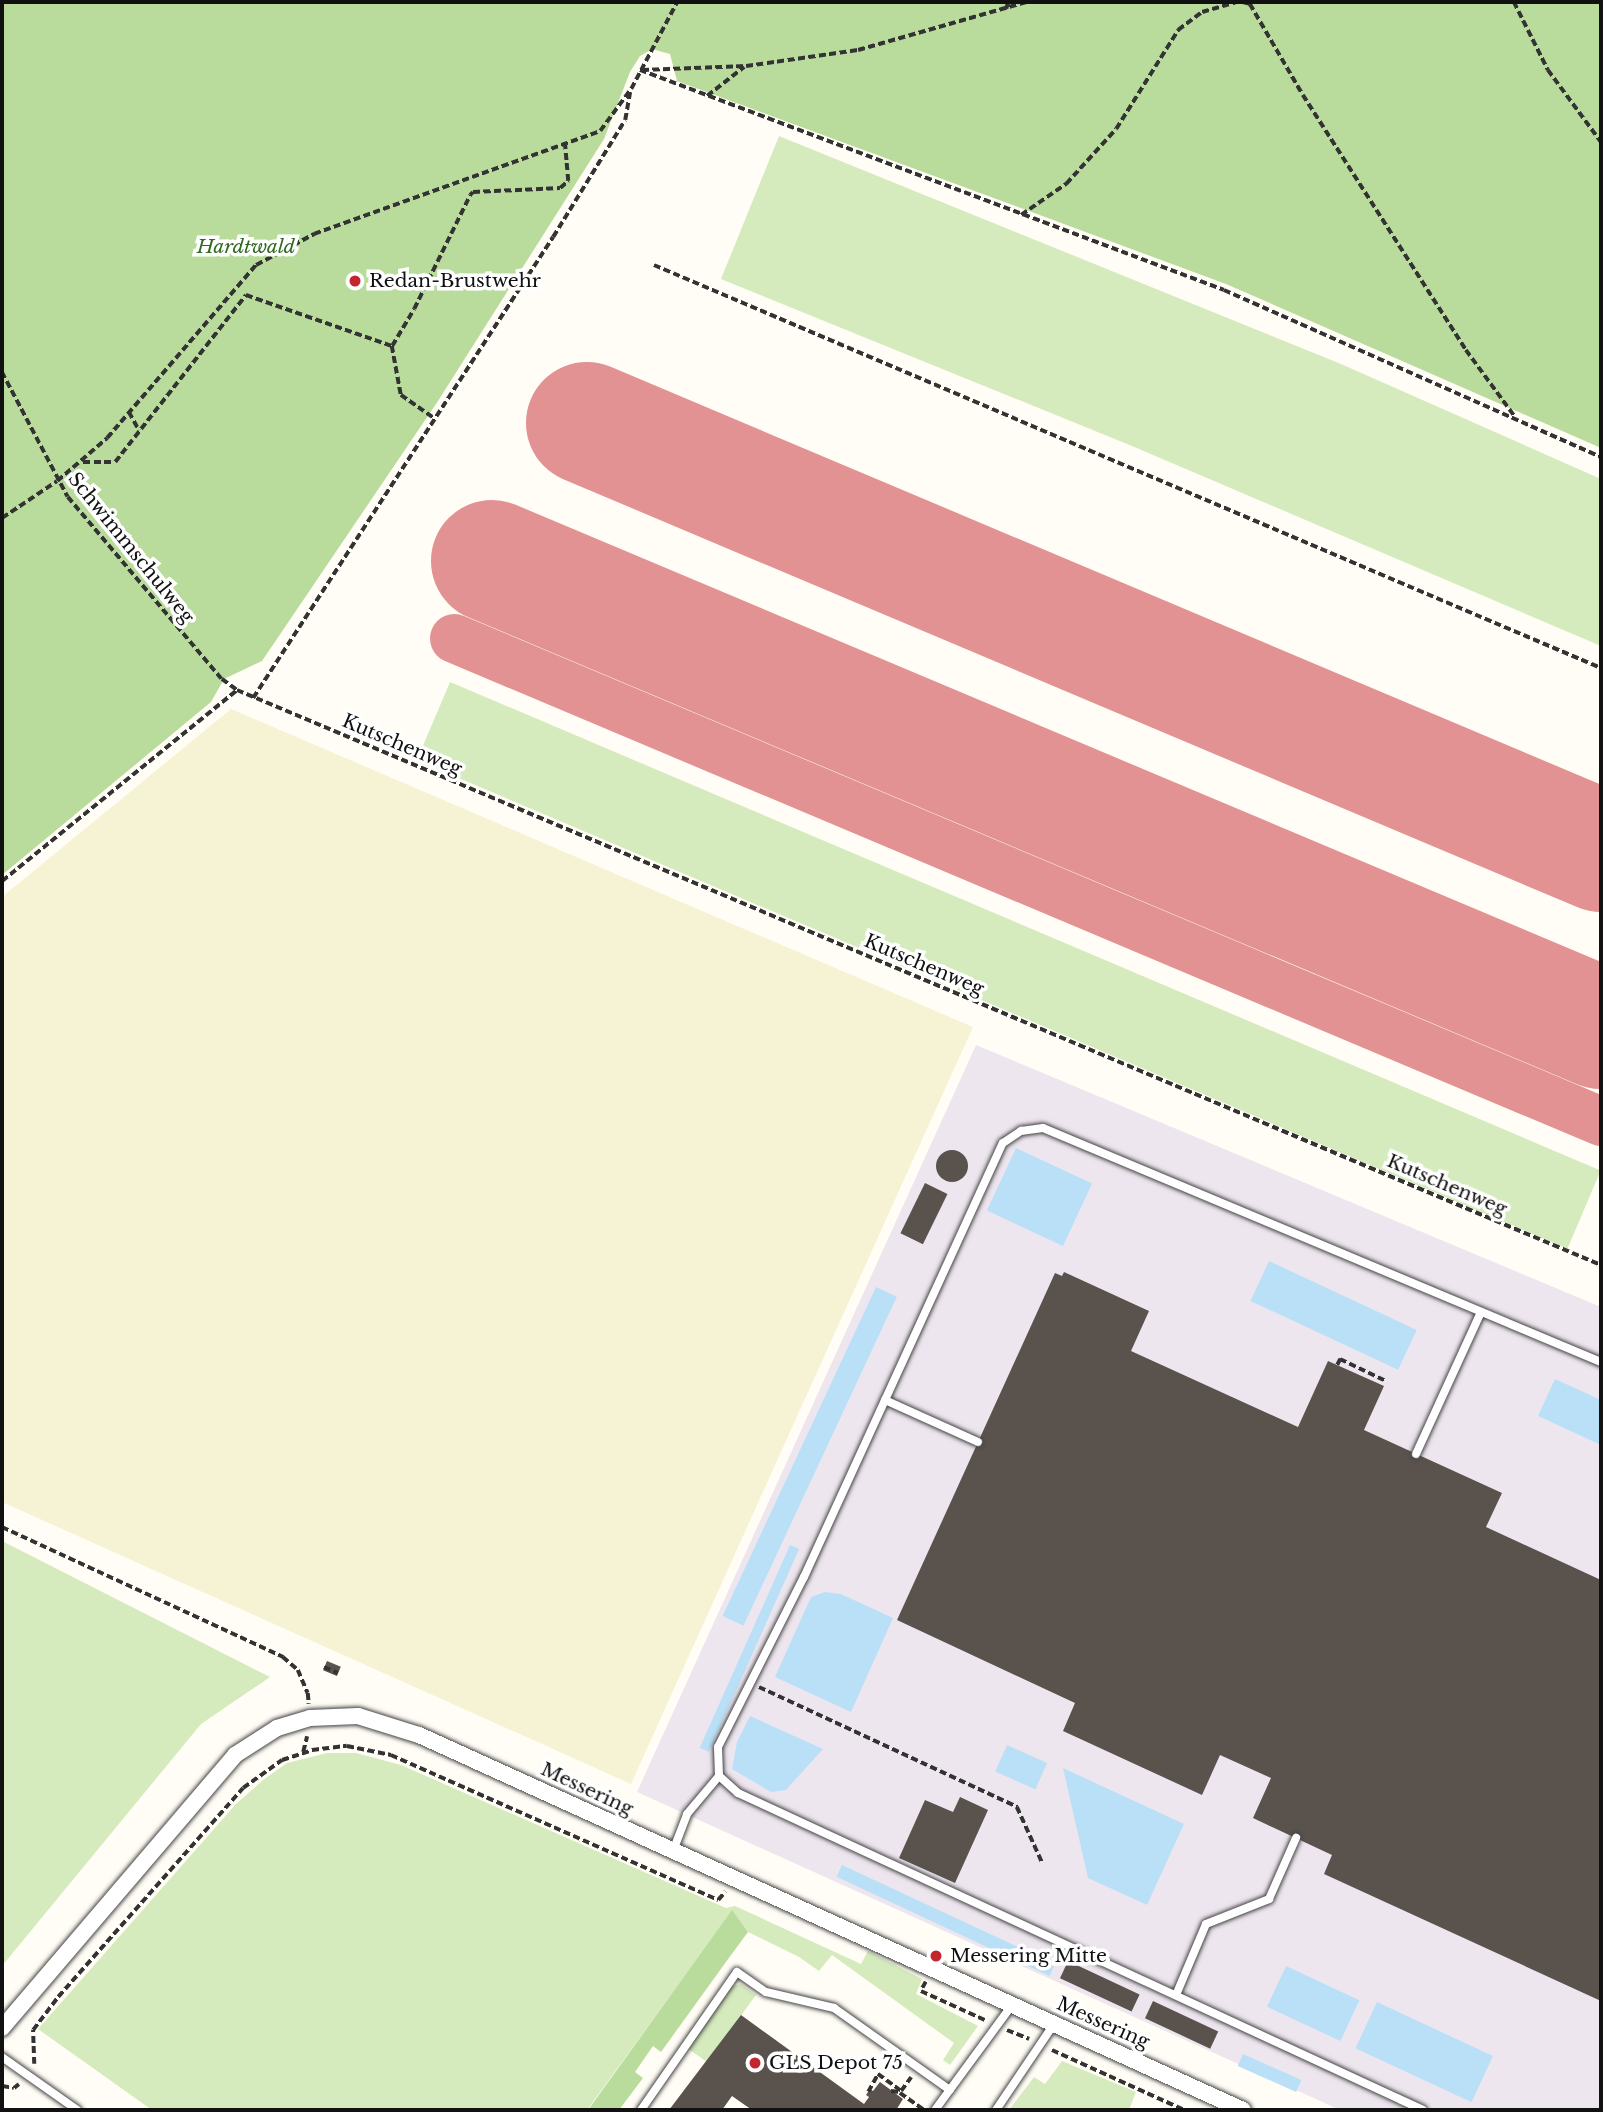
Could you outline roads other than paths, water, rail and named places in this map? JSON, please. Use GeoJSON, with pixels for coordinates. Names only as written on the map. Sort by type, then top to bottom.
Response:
{"type":"FeatureCollection","features":[{"type":"Feature","properties":{"kind":"street","name":"Messering"},"geometry":{"type":"LineString","coordinates":[[2,2028],[234,1755],[277,1728],[310,1718],[358,1716],[419,1735],[1243,2110]]}},
{"type":"Feature","properties":{"kind":"lane"},"geometry":{"type":"LineString","coordinates":[[673,1851],[687,1814],[719,1776],[718,1747],[748,1682],[804,1577],[1003,1143],[1021,1131],[1043,1128],[1601,1362]]}},
{"type":"Feature","properties":{"kind":"lane"},"geometry":{"type":"LineString","coordinates":[[1416,1454],[1481,1312]]}},
{"type":"Feature","properties":{"kind":"lane"},"geometry":{"type":"LineString","coordinates":[[885,1399],[978,1442]]}},
{"type":"Feature","properties":{"kind":"lane"},"geometry":{"type":"LineString","coordinates":[[719,1776],[738,1793],[804,1826],[1176,1994],[1423,2110]]}},
{"type":"Feature","properties":{"kind":"lane"},"geometry":{"type":"LineString","coordinates":[[1176,1994],[1206,1924],[1269,1899],[1296,1838]]}},
{"type":"Feature","properties":{"kind":"lane"},"geometry":{"type":"LineString","coordinates":[[641,2110],[737,1972],[766,1993],[834,2008],[950,2090]]}},
{"type":"Feature","properties":{"kind":"lane"},"geometry":{"type":"LineString","coordinates":[[936,2110],[1012,2005]]}},
{"type":"Feature","properties":{"kind":"lane"},"geometry":{"type":"LineString","coordinates":[[996,2110],[1054,2024]]}},
{"type":"Feature","properties":{"kind":"lane"},"geometry":{"type":"LineString","coordinates":[[2,2057],[77,2110]]}},
{"type":"Feature","properties":{"kind":"water"},"geometry":{"type":"Polygon","coordinates":[[[1016,1148],[1092,1183],[1063,1246],[987,1211],[1016,1148]]]}},
{"type":"Feature","properties":{"kind":"water"},"geometry":{"type":"Polygon","coordinates":[[[1269,1261],[1417,1330],[1398,1370],[1250,1301],[1269,1261]]]}},
{"type":"Feature","properties":{"kind":"water"},"geometry":{"type":"Polygon","coordinates":[[[876,1287],[897,1297],[743,1626],[723,1616],[876,1287]]]}},
{"type":"Feature","properties":{"kind":"water"},"geometry":{"type":"Polygon","coordinates":[[[1555,1379],[1601,1400],[1601,1445],[1538,1416],[1555,1379]]]}},
{"type":"Feature","properties":{"kind":"water"},"geometry":{"type":"Polygon","coordinates":[[[790,1545],[799,1549],[709,1752],[700,1748],[790,1545]]]}},
{"type":"Feature","properties":{"kind":"water"},"geometry":{"type":"Polygon","coordinates":[[[825,1592],[841,1594],[893,1618],[851,1712],[775,1677],[811,1597],[825,1592]]]}},
{"type":"Feature","properties":{"kind":"water"},"geometry":{"type":"Polygon","coordinates":[[[750,1716],[823,1749],[786,1790],[771,1792],[732,1769],[737,1742],[750,1716]]]}},
{"type":"Feature","properties":{"kind":"water"},"geometry":{"type":"Polygon","coordinates":[[[1007,1745],[1047,1763],[1035,1789],[995,1771],[1007,1745]]]}},
{"type":"Feature","properties":{"kind":"water"},"geometry":{"type":"Polygon","coordinates":[[[1063,1768],[1184,1824],[1147,1905],[1088,1878],[1063,1768]]]}},
{"type":"Feature","properties":{"kind":"water"},"geometry":{"type":"Polygon","coordinates":[[[842,1865],[1055,1964],[1049,1976],[837,1877],[842,1865]]]}},
{"type":"Feature","properties":{"kind":"water"},"geometry":{"type":"Polygon","coordinates":[[[1286,1966],[1359,2000],[1340,2041],[1267,2007],[1286,1966]]]}},
{"type":"Feature","properties":{"kind":"water"},"geometry":{"type":"Polygon","coordinates":[[[1377,2002],[1493,2056],[1471,2102],[1355,2048],[1377,2002]]]}},
{"type":"Feature","properties":{"kind":"water"},"geometry":{"type":"Polygon","coordinates":[[[1243,2054],[1301,2080],[1296,2092],[1238,2066],[1243,2054]]]}},
{"type":"Feature","properties":{"kind":"place","name":"Redan-Brustwehr"},"geometry":{"type":"Point","coordinates":[355,281]}},
{"type":"Feature","properties":{"kind":"place","name":"Messering Mitte"},"geometry":{"type":"Point","coordinates":[936,1956]}},
{"type":"Feature","properties":{"kind":"place","name":"GLS Depot 75"},"geometry":{"type":"Point","coordinates":[755,2063]}},
{"type":"Feature","properties":{"kind":"park label","name":"Hardtwald"},"geometry":{"type":"Point","coordinates":[246,247]}}]}
